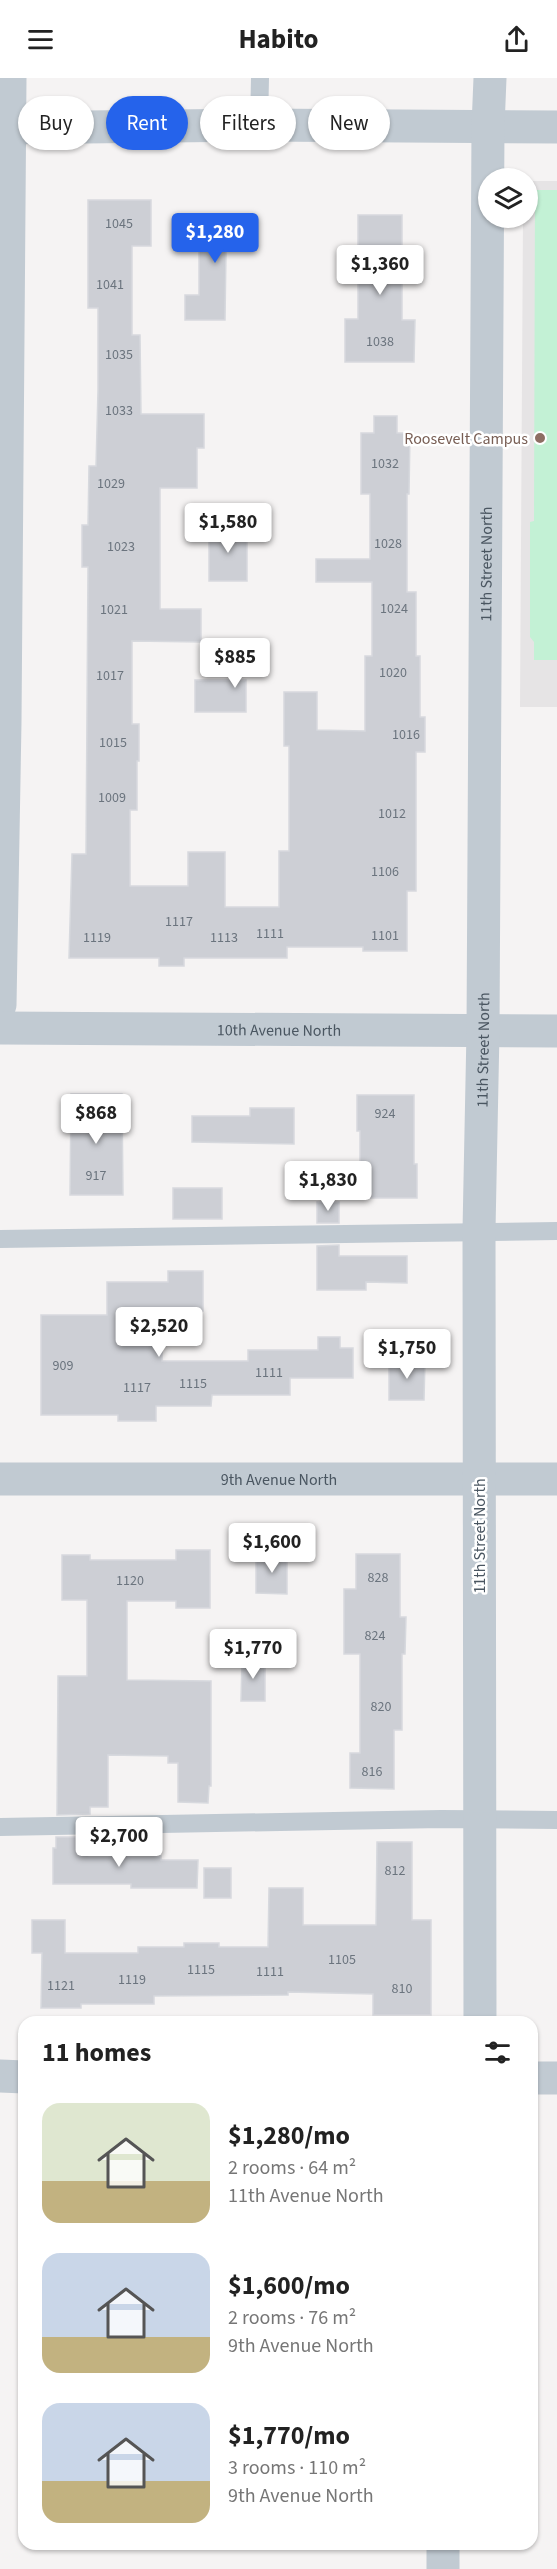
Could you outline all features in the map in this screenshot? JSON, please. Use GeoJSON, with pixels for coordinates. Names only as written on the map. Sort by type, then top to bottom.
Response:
{"type":"FeatureCollection","features":[{"type":"Feature","properties":{"kind":"street"},"geometry":{"type":"LineString","coordinates":[[0,1005],[5,128],[10,78]]}},
{"type":"Feature","properties":{"kind":"street","name":"11th Street North"},"geometry":{"type":"LineString","coordinates":[[480,2016],[479,1230],[483,1031],[490,78]]}},
{"type":"Feature","properties":{"kind":"street"},"geometry":{"type":"LineString","coordinates":[[296,125],[557,127]]}},
{"type":"Feature","properties":{"kind":"street"},"geometry":{"type":"LineString","coordinates":[[5,128],[200,126]]}},
{"type":"Feature","properties":{"kind":"street","name":"10th Avenue North"},"geometry":{"type":"LineString","coordinates":[[0,1028],[557,1032]]}},
{"type":"Feature","properties":{"kind":"street","name":"9th Avenue North"},"geometry":{"type":"LineString","coordinates":[[0,1479],[557,1479]]}},
{"type":"Feature","properties":{"kind":"street"},"geometry":{"type":"LineString","coordinates":[[0,2076],[18,2077]]}},
{"type":"Feature","properties":{"kind":"street"},"geometry":{"type":"LineString","coordinates":[[538,2078],[557,2078]]}},
{"type":"Feature","properties":{"kind":"street"},"geometry":{"type":"LineString","coordinates":[[443,2550],[443,2569]]}},
{"type":"Feature","properties":{"kind":"lane"},"geometry":{"type":"LineString","coordinates":[[260,78],[260,96]]}},
{"type":"Feature","properties":{"kind":"lane"},"geometry":{"type":"LineString","coordinates":[[0,1239],[479,1230],[557,1231]]}},
{"type":"Feature","properties":{"kind":"lane"},"geometry":{"type":"LineString","coordinates":[[0,1827],[479,1818],[557,1820]]}},
{"type":"Feature","properties":{"kind":"shaded area","name":"Roosevelt Campus"},"geometry":{"type":"Polygon","coordinates":[[[538,181],[557,181],[557,707],[520,707],[523,228],[538,228],[538,181]]]}},
{"type":"Feature","properties":{"kind":"green space"},"geometry":{"type":"Polygon","coordinates":[[[538,190],[557,190],[557,660],[534,660],[534,642],[530,637],[530,522],[534,521],[535,228],[538,228],[538,190]]]}},
{"type":"Feature","properties":{"kind":"building"},"geometry":{"type":"Polygon","coordinates":[[[88,200],[151,200],[151,246],[132,246],[132,335],[140,335],[141,414],[204,414],[204,448],[197,448],[197,488],[160,488],[160,609],[201,609],[201,642],[132,641],[132,724],[139,724],[139,761],[137,761],[137,810],[130,810],[130,886],[188,886],[188,852],[225,852],[225,907],[279,907],[279,851],[289,851],[289,746],[284,746],[284,692],[317,692],[317,730],[365,731],[365,656],[372,656],[372,582],[316,582],[316,559],[370,559],[370,494],[361,494],[361,433],[374,433],[374,416],[397,416],[397,433],[410,433],[409,494],[407,494],[407,592],[416,592],[416,656],[420,656],[420,717],[425,717],[425,752],[416,752],[416,891],[407,891],[407,951],[363,951],[363,947],[287,947],[287,958],[184,958],[184,966],[159,966],[159,958],[69,958],[72,854],[86,854],[88,567],[82,567],[82,525],[88,525],[89,466],[96,466],[98,390],[98,308],[88,308],[88,200]]]}},
{"type":"Feature","properties":{"kind":"building"},"geometry":{"type":"Polygon","coordinates":[[[199,215],[247,215],[247,251],[226,251],[225,320],[185,320],[185,295],[199,295],[199,215]]]}},
{"type":"Feature","properties":{"kind":"building"},"geometry":{"type":"Polygon","coordinates":[[[358,215],[402,215],[402,320],[415,320],[414,362],[345,362],[345,319],[358,319],[358,215]]]}},
{"type":"Feature","properties":{"kind":"building"},"geometry":{"type":"Polygon","coordinates":[[[209,527],[247,527],[247,581],[209,581],[209,527]]]}},
{"type":"Feature","properties":{"kind":"building"},"geometry":{"type":"Polygon","coordinates":[[[195,680],[246,680],[246,712],[195,712],[195,680]]]}},
{"type":"Feature","properties":{"kind":"building"},"geometry":{"type":"Polygon","coordinates":[[[71,1094],[122,1094],[123,1195],[70,1195],[71,1094]]]}},
{"type":"Feature","properties":{"kind":"building"},"geometry":{"type":"Polygon","coordinates":[[[357,1095],[414,1095],[414,1164],[417,1164],[417,1198],[360,1198],[360,1131],[357,1131],[357,1095]]]}},
{"type":"Feature","properties":{"kind":"building"},"geometry":{"type":"Polygon","coordinates":[[[250,1108],[294,1108],[294,1144],[192,1142],[192,1116],[250,1116],[250,1108]]]}},
{"type":"Feature","properties":{"kind":"building"},"geometry":{"type":"Polygon","coordinates":[[[173,1188],[222,1188],[222,1219],[173,1219],[173,1188]]]}},
{"type":"Feature","properties":{"kind":"building"},"geometry":{"type":"Polygon","coordinates":[[[317,1202],[339,1202],[339,1223],[317,1223],[317,1202]]]}},
{"type":"Feature","properties":{"kind":"building"},"geometry":{"type":"Polygon","coordinates":[[[339,1245],[339,1256],[407,1256],[407,1283],[366,1282],[366,1290],[317,1290],[317,1246],[339,1245]]]}},
{"type":"Feature","properties":{"kind":"building"},"geometry":{"type":"Polygon","coordinates":[[[168,1271],[203,1271],[203,1311],[162,1311],[162,1361],[248,1361],[248,1350],[318,1350],[318,1337],[340,1337],[340,1348],[353,1348],[353,1378],[290,1378],[290,1395],[212,1395],[211,1406],[156,1406],[156,1421],[118,1421],[118,1415],[41,1415],[41,1315],[107,1315],[107,1282],[168,1282],[168,1271]]]}},
{"type":"Feature","properties":{"kind":"building"},"geometry":{"type":"Polygon","coordinates":[[[389,1361],[425,1361],[424,1400],[389,1400],[389,1361]]]}},
{"type":"Feature","properties":{"kind":"building"},"geometry":{"type":"Polygon","coordinates":[[[176,1550],[210,1550],[210,1608],[176,1608],[176,1601],[127,1601],[127,1680],[211,1681],[211,1786],[209,1786],[208,1803],[178,1802],[178,1763],[168,1763],[168,1756],[108,1755],[108,1807],[90,1807],[90,1814],[57,1815],[58,1676],[87,1676],[87,1600],[62,1600],[62,1555],[90,1555],[90,1560],[176,1560],[176,1550]]]}},
{"type":"Feature","properties":{"kind":"building"},"geometry":{"type":"Polygon","coordinates":[[[356,1554],[400,1554],[400,1617],[406,1617],[405,1654],[402,1654],[402,1730],[394,1730],[394,1789],[350,1788],[350,1753],[360,1753],[360,1654],[344,1654],[344,1589],[356,1589],[356,1554]]]}},
{"type":"Feature","properties":{"kind":"building"},"geometry":{"type":"Polygon","coordinates":[[[256,1555],[287,1555],[287,1594],[256,1593],[256,1555]]]}},
{"type":"Feature","properties":{"kind":"building"},"geometry":{"type":"Polygon","coordinates":[[[242,1659],[265,1659],[265,1701],[241,1701],[242,1659]]]}},
{"type":"Feature","properties":{"kind":"building"},"geometry":{"type":"Polygon","coordinates":[[[56,1837],[89,1837],[89,1856],[161,1856],[161,1860],[198,1860],[197,1888],[131,1888],[131,1884],[53,1884],[53,1848],[56,1848],[56,1837]]]}},
{"type":"Feature","properties":{"kind":"building"},"geometry":{"type":"Polygon","coordinates":[[[377,1842],[412,1842],[412,1920],[431,1920],[431,2015],[373,2015],[373,1994],[288,1992],[288,1995],[154,1996],[154,2004],[81,2004],[81,2008],[41,2008],[42,1953],[32,1953],[32,1920],[65,1920],[65,1953],[138,1953],[138,1947],[184,1947],[184,1943],[219,1943],[219,1947],[268,1947],[269,1888],[303,1888],[303,1925],[376,1925],[377,1842]]]}},
{"type":"Feature","properties":{"kind":"building"},"geometry":{"type":"Polygon","coordinates":[[[204,1868],[231,1868],[231,1898],[204,1898],[204,1868]]]}},
{"type":"Feature","properties":{"kind":"place","name":"Roosevelt Campus"},"geometry":{"type":"Point","coordinates":[540,438]}}]}
